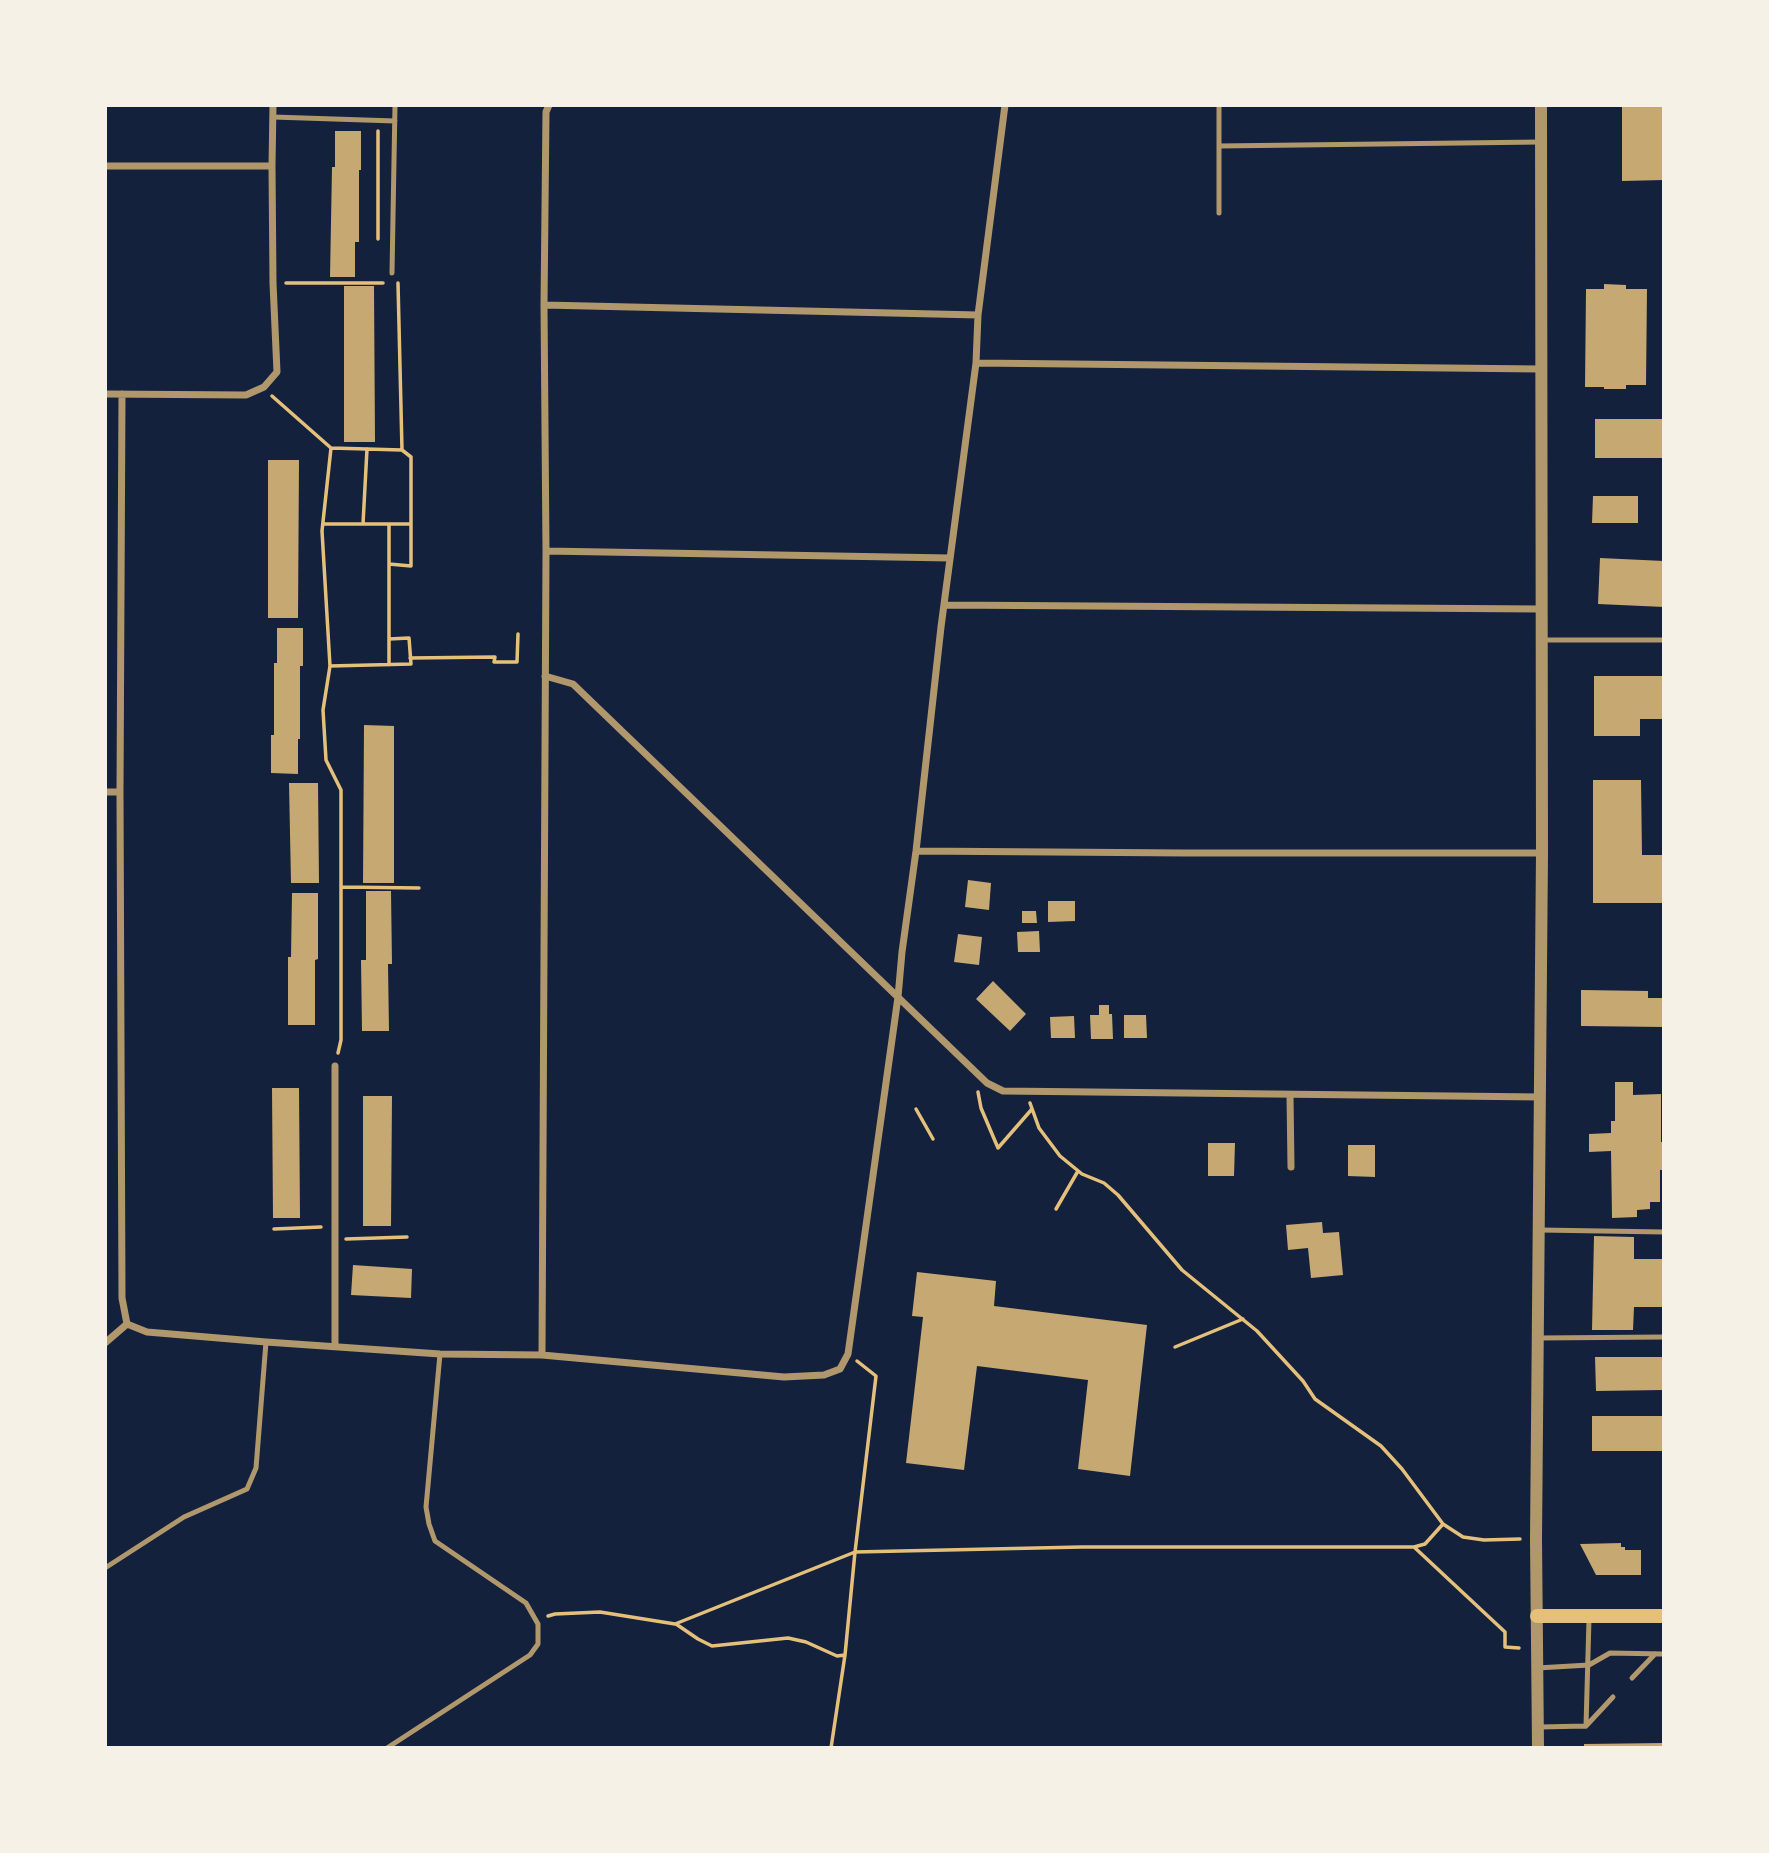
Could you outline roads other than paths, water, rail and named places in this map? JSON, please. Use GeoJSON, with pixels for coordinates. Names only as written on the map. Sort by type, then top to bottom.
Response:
{"type":"FeatureCollection","features":[{"type":"Feature","properties":{"kind":"main road"},"geometry":{"type":"LineString","coordinates":[[1536,1616],[1664,1616]]}},
{"type":"Feature","properties":{"kind":"street"},"geometry":{"type":"LineString","coordinates":[[105,394],[246,395],[264,387],[277,372],[273,284],[273,105]]}},
{"type":"Feature","properties":{"kind":"street"},"geometry":{"type":"LineString","coordinates":[[542,1355],[546,551],[544,305],[549,105]]}},
{"type":"Feature","properties":{"kind":"street"},"geometry":{"type":"LineString","coordinates":[[127,1324],[147,1332],[265,1342],[440,1354],[542,1355],[784,1377],[824,1375],[840,1368],[848,1354],[898,997],[1005,105]]}},
{"type":"Feature","properties":{"kind":"street"},"geometry":{"type":"LineString","coordinates":[[1538,1748],[1536,1539],[1542,853],[1541,105]]}},
{"type":"Feature","properties":{"kind":"street"},"geometry":{"type":"LineString","coordinates":[[105,166],[272,166]]}},
{"type":"Feature","properties":{"kind":"street"},"geometry":{"type":"LineString","coordinates":[[544,305],[978,315]]}},
{"type":"Feature","properties":{"kind":"street"},"geometry":{"type":"LineString","coordinates":[[976,363],[1540,369]]}},
{"type":"Feature","properties":{"kind":"street"},"geometry":{"type":"LineString","coordinates":[[122,394],[122,1301],[127,1324]]}},
{"type":"Feature","properties":{"kind":"street"},"geometry":{"type":"LineString","coordinates":[[546,551],[950,558]]}},
{"type":"Feature","properties":{"kind":"street"},"geometry":{"type":"LineString","coordinates":[[944,605],[1541,609]]}},
{"type":"Feature","properties":{"kind":"street"},"geometry":{"type":"LineString","coordinates":[[545,676],[573,684],[972,1069],[987,1083],[1003,1091],[1541,1097]]}},
{"type":"Feature","properties":{"kind":"street"},"geometry":{"type":"LineString","coordinates":[[105,792],[120,792]]}},
{"type":"Feature","properties":{"kind":"street"},"geometry":{"type":"LineString","coordinates":[[916,851],[1542,853]]}},
{"type":"Feature","properties":{"kind":"street"},"geometry":{"type":"LineString","coordinates":[[335,1066],[335,1346]]}},
{"type":"Feature","properties":{"kind":"street"},"geometry":{"type":"LineString","coordinates":[[1290,1095],[1291,1167]]}},
{"type":"Feature","properties":{"kind":"street"},"geometry":{"type":"LineString","coordinates":[[105,1343],[127,1324]]}},
{"type":"Feature","properties":{"kind":"lane"},"geometry":{"type":"LineString","coordinates":[[392,273],[395,105]]}},
{"type":"Feature","properties":{"kind":"lane"},"geometry":{"type":"LineString","coordinates":[[1219,105],[1219,213]]}},
{"type":"Feature","properties":{"kind":"lane"},"geometry":{"type":"LineString","coordinates":[[273,117],[395,121]]}},
{"type":"Feature","properties":{"kind":"lane"},"geometry":{"type":"LineString","coordinates":[[1219,145],[1541,142]]}},
{"type":"Feature","properties":{"kind":"lane"},"geometry":{"type":"LineString","coordinates":[[1541,640],[1664,640]]}},
{"type":"Feature","properties":{"kind":"lane"},"geometry":{"type":"LineString","coordinates":[[1540,1230],[1664,1232]]}},
{"type":"Feature","properties":{"kind":"lane"},"geometry":{"type":"LineString","coordinates":[[1538,1338],[1664,1337]]}},
{"type":"Feature","properties":{"kind":"lane"},"geometry":{"type":"LineString","coordinates":[[105,1568],[184,1517],[247,1489],[256,1468],[265,1342]]}},
{"type":"Feature","properties":{"kind":"lane"},"geometry":{"type":"LineString","coordinates":[[387,1748],[530,1655],[538,1644],[538,1624],[526,1603],[435,1541],[429,1524],[426,1507],[440,1354]]}},
{"type":"Feature","properties":{"kind":"lane"},"geometry":{"type":"LineString","coordinates":[[1586,1726],[1589,1615]]}},
{"type":"Feature","properties":{"kind":"lane"},"geometry":{"type":"LineString","coordinates":[[1537,1668],[1589,1665],[1610,1653],[1664,1654]]}},
{"type":"Feature","properties":{"kind":"lane"},"geometry":{"type":"LineString","coordinates":[[1632,1678],[1655,1654]]}},
{"type":"Feature","properties":{"kind":"lane"},"geometry":{"type":"LineString","coordinates":[[1538,1727],[1586,1726],[1613,1697]]}}]}
